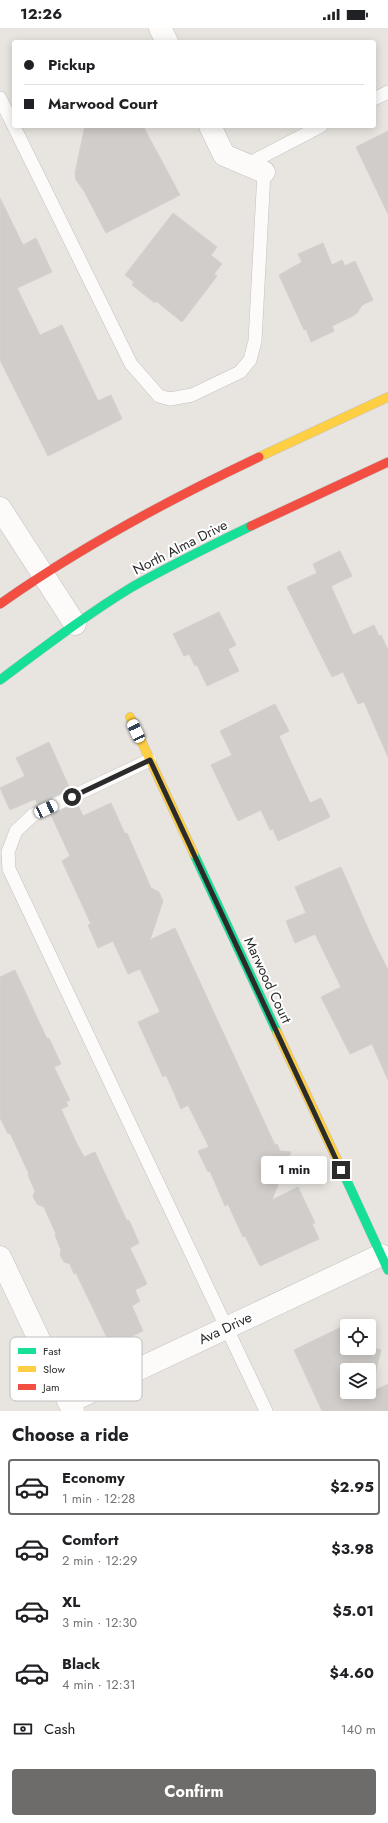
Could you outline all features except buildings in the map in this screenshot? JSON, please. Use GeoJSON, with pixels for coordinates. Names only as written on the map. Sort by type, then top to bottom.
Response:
{"type":"FeatureCollection","features":[{"type":"Feature","properties":{"kind":"main road"},"geometry":{"type":"LineString","coordinates":[[0,604],[117,528],[202,485],[388,397]]}},
{"type":"Feature","properties":{"kind":"main road","name":"North Alma Drive"},"geometry":{"type":"LineString","coordinates":[[0,680],[75,624],[131,588],[186,557],[388,462]]}},
{"type":"Feature","properties":{"kind":"main road","name":"Marwood Court"},"geometry":{"type":"LineString","coordinates":[[130,717],[384,1262]]}},
{"type":"Feature","properties":{"kind":"street"},"geometry":{"type":"LineString","coordinates":[[160,28],[166,40]]}},
{"type":"Feature","properties":{"kind":"street"},"geometry":{"type":"LineString","coordinates":[[211,128],[224,155],[255,168]]}},
{"type":"Feature","properties":{"kind":"street"},"geometry":{"type":"LineString","coordinates":[[0,508],[75,624]]}},
{"type":"Feature","properties":{"kind":"street"},"geometry":{"type":"LineString","coordinates":[[0,1257],[38,1337]]}},
{"type":"Feature","properties":{"kind":"street","name":"Ava Drive"},"geometry":{"type":"LineString","coordinates":[[142,1370],[226,1328],[384,1262]]}},
{"type":"Feature","properties":{"kind":"street","name":"Ava Drive"},"geometry":{"type":"LineString","coordinates":[[71,1406],[81,1401]]}},
{"type":"Feature","properties":{"kind":"lane"},"geometry":{"type":"LineString","coordinates":[[376,98],[388,92]]}},
{"type":"Feature","properties":{"kind":"lane"},"geometry":{"type":"LineString","coordinates":[[0,98],[12,122]]}},
{"type":"Feature","properties":{"kind":"lane"},"geometry":{"type":"LineString","coordinates":[[15,128],[131,364],[159,396],[170,399],[192,395],[240,372],[250,360],[255,341],[255,168],[318,128]]}},
{"type":"Feature","properties":{"kind":"lane"},"geometry":{"type":"LineString","coordinates":[[150,760],[33,815],[16,831],[8,852],[9,868],[266,1411]]}},
{"type":"Feature","properties":{"kind":"traffic: fast"},"geometry":{"type":"LineString","coordinates":[[0,680],[81,620],[132,587],[176,563],[251,526]]}},
{"type":"Feature","properties":{"kind":"traffic: fast"},"geometry":{"type":"LineString","coordinates":[[194,854],[277,1032]]}},
{"type":"Feature","properties":{"kind":"traffic: fast"},"geometry":{"type":"LineString","coordinates":[[341,1168],[388,1270]]}},
{"type":"Feature","properties":{"kind":"traffic: slow"},"geometry":{"type":"LineString","coordinates":[[259,457],[388,397]]}},
{"type":"Feature","properties":{"kind":"traffic: slow"},"geometry":{"type":"LineString","coordinates":[[130,717],[194,854]]}},
{"type":"Feature","properties":{"kind":"traffic: slow"},"geometry":{"type":"LineString","coordinates":[[277,1032],[341,1168]]}},
{"type":"Feature","properties":{"kind":"traffic: jam"},"geometry":{"type":"LineString","coordinates":[[0,604],[94,543],[159,507],[259,457]]}},
{"type":"Feature","properties":{"kind":"traffic: jam"},"geometry":{"type":"LineString","coordinates":[[251,526],[388,462]]}},
{"type":"Feature","properties":{"kind":"route"},"geometry":{"type":"LineString","coordinates":[[72,797],[150,760],[341,1170]]}}]}
